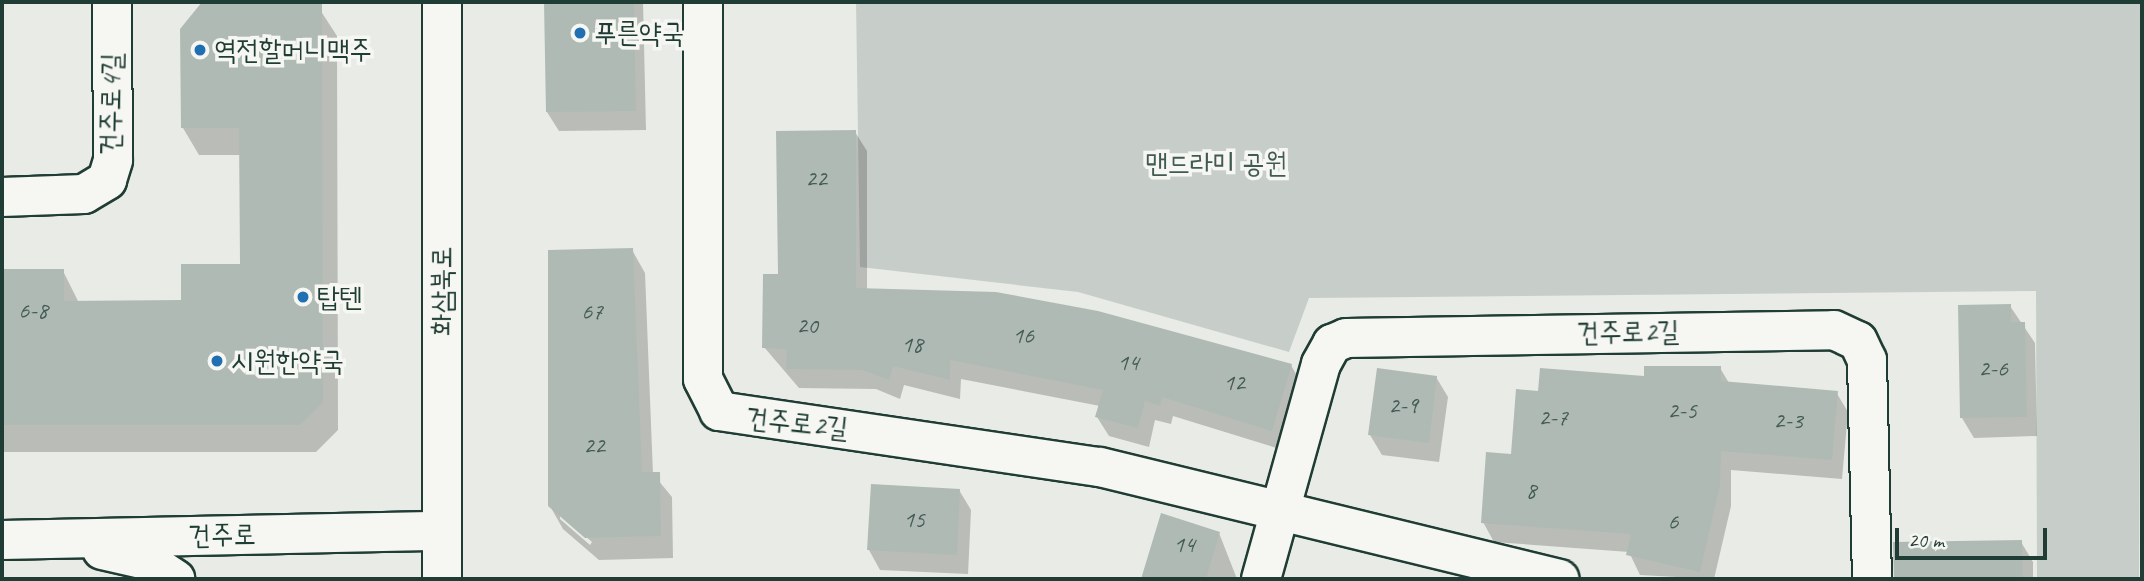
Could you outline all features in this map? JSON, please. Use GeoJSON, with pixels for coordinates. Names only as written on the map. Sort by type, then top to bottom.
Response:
{"type":"FeatureCollection","features":[{"type":"Feature","properties":{"kind":"street","name":"건주로4길"},"geometry":{"type":"LineString","coordinates":[[2,197],[84,194],[107,180],[113,160],[112,2]]}},
{"type":"Feature","properties":{"kind":"street","name":"화삼북로"},"geometry":{"type":"LineString","coordinates":[[442,2],[442,579]]}},
{"type":"Feature","properties":{"kind":"street","name":"건주로2길"},"geometry":{"type":"LineString","coordinates":[[703,2],[703,379],[719,411],[970,443],[1100,467],[1559,579]]}},
{"type":"Feature","properties":{"kind":"street","name":"건주로2길"},"geometry":{"type":"LineString","coordinates":[[1281,511],[1321,364],[1332,344],[1346,338],[1834,330],[1858,341],[1867,360],[1872,579]]}},
{"type":"Feature","properties":{"kind":"street"},"geometry":{"type":"LineString","coordinates":[[1261,579],[1281,511]]}},
{"type":"Feature","properties":{"kind":"street","name":"건주로"},"geometry":{"type":"LineString","coordinates":[[2,540],[442,531]]}},
{"type":"Feature","properties":{"kind":"street"},"geometry":{"type":"LineString","coordinates":[[55,538],[146,560],[175,579]]}},
{"type":"Feature","properties":{"kind":"green space","name":"맨드라미 공원"},"geometry":{"type":"Polygon","coordinates":[[[856,2],[2142,2],[2139,579],[2037,579],[2036,291],[1309,298],[1289,352],[1078,292],[860,267],[856,2]]]}},
{"type":"Feature","properties":{"kind":"building"},"geometry":{"type":"Polygon","coordinates":[[[202,2],[322,2],[323,402],[300,425],[2,425],[2,269],[64,269],[64,301],[181,300],[181,264],[240,264],[239,128],[181,128],[180,29],[202,2]]]}},
{"type":"Feature","properties":{"kind":"building"},"geometry":{"type":"Polygon","coordinates":[[[544,2],[634,2],[636,111],[546,112],[544,2]]]}},
{"type":"Feature","properties":{"kind":"building"},"geometry":{"type":"Polygon","coordinates":[[[856,130],[856,288],[996,292],[1098,311],[1292,364],[1272,431],[1162,397],[1160,406],[1145,401],[1138,428],[1095,417],[1103,390],[950,360],[950,380],[893,366],[889,380],[863,370],[786,369],[787,349],[762,348],[763,274],[778,274],[776,131],[856,130]]]}},
{"type":"Feature","properties":{"kind":"building"},"geometry":{"type":"Polygon","coordinates":[[[633,248],[642,472],[660,472],[661,536],[585,538],[548,506],[548,250],[633,248]]]}},
{"type":"Feature","properties":{"kind":"building"},"geometry":{"type":"Polygon","coordinates":[[[2011,304],[2011,322],[2025,322],[2027,417],[1960,418],[1958,305],[2011,304]]]}},
{"type":"Feature","properties":{"kind":"building"},"geometry":{"type":"Polygon","coordinates":[[[1644,366],[1721,366],[1721,381],[1838,391],[1832,460],[1721,451],[1720,485],[1700,572],[1626,555],[1631,534],[1481,523],[1486,452],[1511,454],[1516,389],[1538,391],[1540,368],[1644,376],[1644,366]]]}},
{"type":"Feature","properties":{"kind":"building"},"geometry":{"type":"Polygon","coordinates":[[[1377,368],[1437,376],[1429,443],[1368,435],[1377,368]]]}},
{"type":"Feature","properties":{"kind":"building"},"geometry":{"type":"Polygon","coordinates":[[[871,484],[960,489],[957,555],[867,550],[871,484]]]}},
{"type":"Feature","properties":{"kind":"building"},"geometry":{"type":"Polygon","coordinates":[[[1161,513],[1220,532],[1206,579],[1141,579],[1161,513]]]}},
{"type":"Feature","properties":{"kind":"building"},"geometry":{"type":"Polygon","coordinates":[[[2022,540],[2023,579],[1894,579],[1893,542],[2022,540]]]}},
{"type":"Feature","properties":{"kind":"place","name":"푸른약국"},"geometry":{"type":"Point","coordinates":[580,33]}},
{"type":"Feature","properties":{"kind":"place","name":"역전할머니맥주"},"geometry":{"type":"Point","coordinates":[200,50]}},
{"type":"Feature","properties":{"kind":"place","name":"탑텐"},"geometry":{"type":"Point","coordinates":[303,297]}},
{"type":"Feature","properties":{"kind":"place","name":"시원한약국"},"geometry":{"type":"Point","coordinates":[217,361]}}]}
